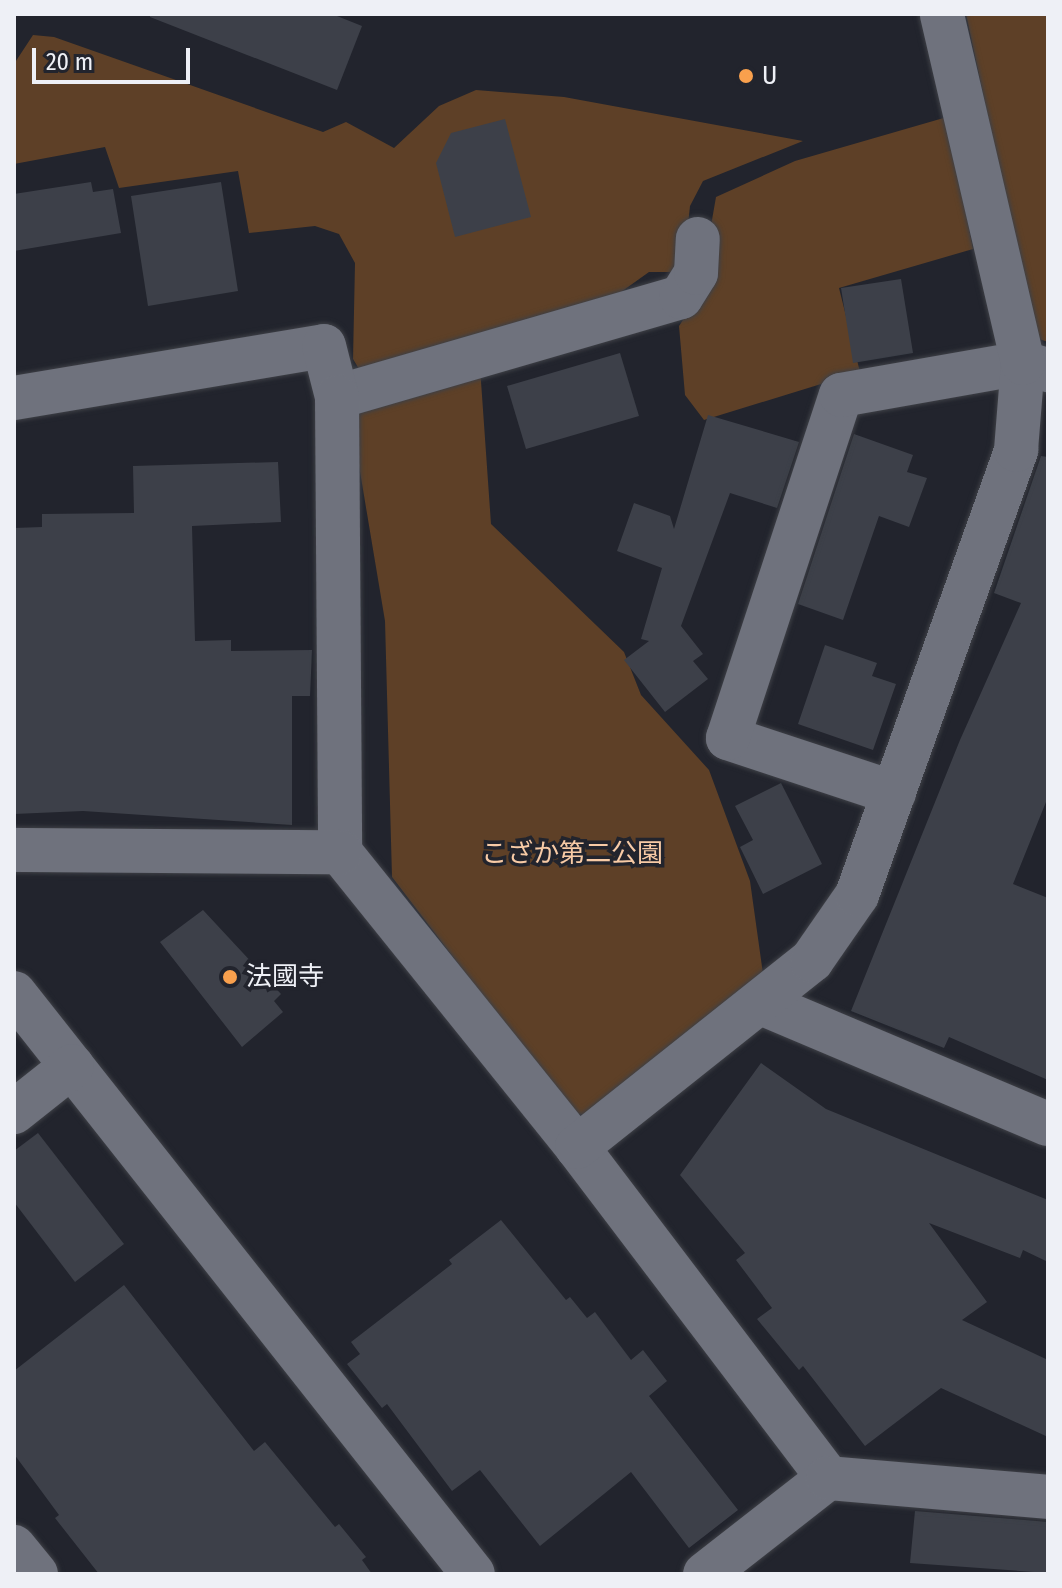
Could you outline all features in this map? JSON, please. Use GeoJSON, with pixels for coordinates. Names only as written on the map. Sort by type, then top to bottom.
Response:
{"type":"FeatureCollection","features":[{"type":"Feature","properties":{"kind":"street"},"geometry":{"type":"LineString","coordinates":[[577,1147],[812,960],[857,895],[1016,450],[1035,366],[942,14]]}},
{"type":"Feature","properties":{"kind":"street"},"geometry":{"type":"LineString","coordinates":[[337,397],[681,297],[696,273],[698,239]]}},
{"type":"Feature","properties":{"kind":"street"},"geometry":{"type":"LineString","coordinates":[[14,398],[324,346],[337,397],[340,852],[577,1147],[828,1478]]}},
{"type":"Feature","properties":{"kind":"street"},"geometry":{"type":"LineString","coordinates":[[894,793],[728,738],[841,395],[1035,366]]}},
{"type":"Feature","properties":{"kind":"street"},"geometry":{"type":"LineString","coordinates":[[14,850],[340,852]]}},
{"type":"Feature","properties":{"kind":"street"},"geometry":{"type":"LineString","coordinates":[[14,993],[473,1574]]}},
{"type":"Feature","properties":{"kind":"street"},"geometry":{"type":"LineString","coordinates":[[761,1003],[1048,1124]]}},
{"type":"Feature","properties":{"kind":"street"},"geometry":{"type":"LineString","coordinates":[[14,1112],[72,1066]]}},
{"type":"Feature","properties":{"kind":"street"},"geometry":{"type":"LineString","coordinates":[[705,1574],[828,1478],[1048,1497]]}},
{"type":"Feature","properties":{"kind":"street"},"geometry":{"type":"LineString","coordinates":[[14,1547],[36,1574]]}},
{"type":"Feature","properties":{"kind":"green space"},"geometry":{"type":"Polygon","coordinates":[[[966,14],[1048,14],[1048,342],[1039,339],[1033,327],[966,14]]]}},
{"type":"Feature","properties":{"kind":"green space"},"geometry":{"type":"Polygon","coordinates":[[[33,35],[54,37],[323,132],[346,122],[394,148],[439,106],[476,90],[564,97],[803,141],[703,181],[690,206],[683,272],[649,272],[600,307],[362,374],[353,359],[355,263],[339,234],[315,226],[249,233],[238,171],[119,188],[105,147],[14,164],[14,64],[33,35]]]}},
{"type":"Feature","properties":{"kind":"green space"},"geometry":{"type":"Polygon","coordinates":[[[947,117],[973,249],[839,288],[860,372],[704,420],[685,395],[679,326],[710,279],[709,237],[716,197],[795,161],[947,117]]]}},
{"type":"Feature","properties":{"kind":"green space","name":"こざか第二公園"},"geometry":{"type":"Polygon","coordinates":[[[480,367],[491,524],[624,652],[641,695],[709,770],[750,881],[764,981],[600,1116],[573,1114],[392,877],[385,621],[349,406],[480,367]]]}},
{"type":"Feature","properties":{"kind":"building"},"geometry":{"type":"Polygon","coordinates":[[[150,14],[332,14],[362,26],[337,90],[150,17],[150,14]]]}},
{"type":"Feature","properties":{"kind":"building"},"geometry":{"type":"Polygon","coordinates":[[[505,119],[531,217],[455,237],[436,163],[451,133],[505,119]]]}},
{"type":"Feature","properties":{"kind":"building"},"geometry":{"type":"Polygon","coordinates":[[[91,182],[93,192],[113,189],[121,233],[14,251],[14,194],[91,182]]]}},
{"type":"Feature","properties":{"kind":"building"},"geometry":{"type":"Polygon","coordinates":[[[221,182],[238,291],[148,306],[131,196],[221,182]]]}},
{"type":"Feature","properties":{"kind":"building"},"geometry":{"type":"Polygon","coordinates":[[[901,279],[913,353],[853,363],[841,288],[901,279]]]}},
{"type":"Feature","properties":{"kind":"building"},"geometry":{"type":"Polygon","coordinates":[[[620,353],[639,416],[526,449],[507,386],[620,353]]]}},
{"type":"Feature","properties":{"kind":"building"},"geometry":{"type":"Polygon","coordinates":[[[708,415],[799,442],[777,508],[730,493],[681,626],[703,654],[693,661],[708,679],[665,712],[624,660],[649,641],[641,639],[662,568],[617,551],[634,503],[670,516],[674,529],[708,415]]]}},
{"type":"Feature","properties":{"kind":"building"},"geometry":{"type":"Polygon","coordinates":[[[854,434],[913,455],[907,472],[927,478],[909,527],[879,516],[843,620],[798,604],[854,434]]]}},
{"type":"Feature","properties":{"kind":"building"},"geometry":{"type":"Polygon","coordinates":[[[1041,456],[1048,457],[1048,797],[1013,884],[1048,898],[1048,1080],[949,1037],[944,1048],[851,1011],[960,740],[1021,603],[994,593],[1041,456]]]}},
{"type":"Feature","properties":{"kind":"building"},"geometry":{"type":"Polygon","coordinates":[[[278,462],[281,522],[192,526],[195,641],[231,640],[231,651],[312,650],[310,696],[292,696],[292,825],[83,811],[14,814],[14,528],[42,527],[42,514],[134,513],[133,466],[278,462]]]}},
{"type":"Feature","properties":{"kind":"building"},"geometry":{"type":"Polygon","coordinates":[[[825,645],[877,663],[872,676],[896,684],[873,750],[798,724],[825,645]]]}},
{"type":"Feature","properties":{"kind":"building"},"geometry":{"type":"Polygon","coordinates":[[[781,783],[822,864],[763,894],[740,847],[753,840],[735,806],[781,783]]]}},
{"type":"Feature","properties":{"kind":"building","name":"法國寺"},"geometry":{"type":"Polygon","coordinates":[[[203,910],[281,994],[274,1001],[283,1012],[242,1047],[160,942],[203,910]]]}},
{"type":"Feature","properties":{"kind":"building"},"geometry":{"type":"Polygon","coordinates":[[[761,1063],[826,1109],[1048,1200],[1048,1262],[1023,1250],[1020,1258],[929,1223],[987,1302],[962,1320],[1048,1360],[1048,1437],[941,1388],[865,1446],[803,1366],[799,1370],[757,1319],[772,1308],[736,1260],[745,1253],[680,1175],[761,1063]]]}},
{"type":"Feature","properties":{"kind":"building"},"geometry":{"type":"Polygon","coordinates":[[[38,1133],[124,1244],[75,1282],[14,1202],[14,1151],[38,1133]]]}},
{"type":"Feature","properties":{"kind":"building"},"geometry":{"type":"Polygon","coordinates":[[[501,1220],[566,1300],[570,1297],[587,1318],[595,1312],[631,1360],[643,1350],[667,1381],[649,1396],[738,1510],[689,1548],[631,1472],[540,1546],[480,1470],[452,1491],[387,1404],[382,1408],[347,1364],[360,1354],[351,1342],[452,1264],[449,1260],[501,1220]]]}},
{"type":"Feature","properties":{"kind":"building"},"geometry":{"type":"Polygon","coordinates":[[[124,1285],[254,1451],[265,1442],[335,1527],[339,1524],[366,1557],[362,1560],[372,1574],[99,1574],[55,1518],[59,1515],[14,1454],[14,1371],[124,1285]]]}},
{"type":"Feature","properties":{"kind":"building"},"geometry":{"type":"Polygon","coordinates":[[[915,1511],[1048,1522],[1048,1573],[910,1563],[915,1511]]]}},
{"type":"Feature","properties":{"kind":"place","name":"U"},"geometry":{"type":"Point","coordinates":[746,76]}},
{"type":"Feature","properties":{"kind":"place","name":"法國寺"},"geometry":{"type":"Point","coordinates":[230,977]}}]}
